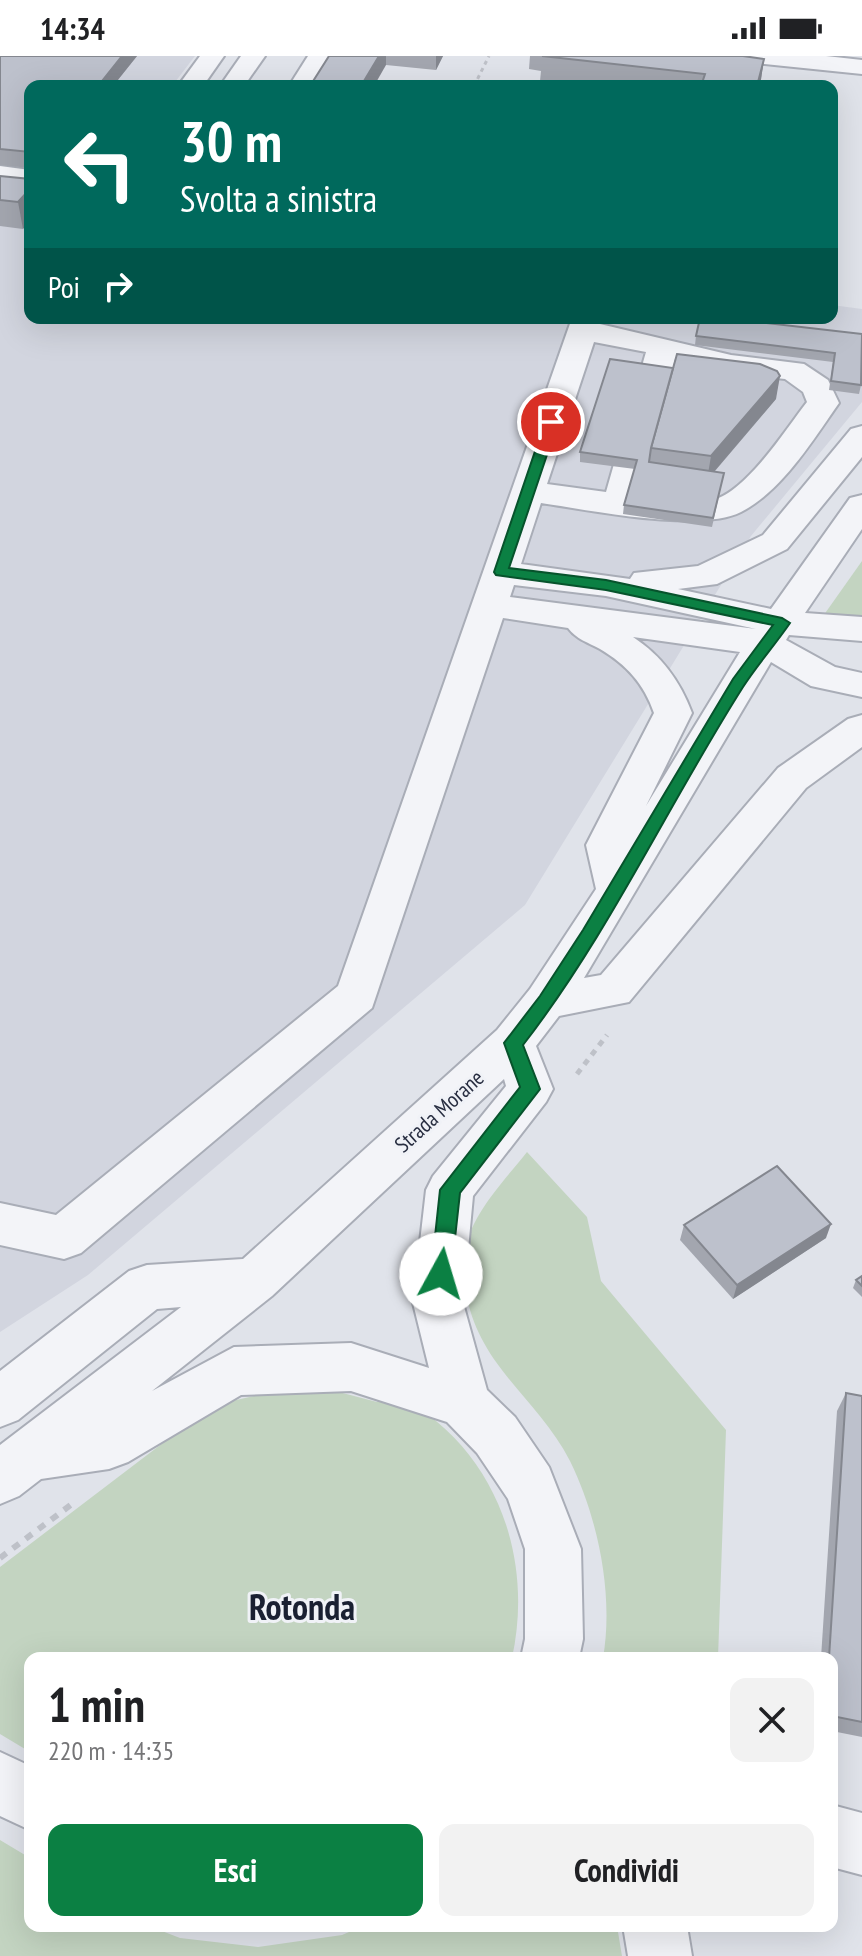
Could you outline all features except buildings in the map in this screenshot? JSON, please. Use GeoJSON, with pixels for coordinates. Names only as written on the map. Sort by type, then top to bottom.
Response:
{"type":"FeatureCollection","features":[{"type":"Feature","properties":{"kind":"street"},"geometry":{"type":"LineString","coordinates":[[194,80],[212,56]]}},
{"type":"Feature","properties":{"kind":"street"},"geometry":{"type":"LineString","coordinates":[[236,80],[253,56]]}},
{"type":"Feature","properties":{"kind":"street"},"geometry":{"type":"LineString","coordinates":[[305,80],[320,56]]}},
{"type":"Feature","properties":{"kind":"street"},"geometry":{"type":"LineString","coordinates":[[754,56],[835,69],[862,67]]}},
{"type":"Feature","properties":{"kind":"street"},"geometry":{"type":"LineString","coordinates":[[0,174],[24,177]]}},
{"type":"Feature","properties":{"kind":"street"},"geometry":{"type":"LineString","coordinates":[[0,1224],[64,1238],[357,996],[495,588],[528,491],[585,324],[640,352],[793,371],[817,387],[823,403],[750,493],[728,508],[714,511],[619,504],[590,485],[528,491]]}},
{"type":"Feature","properties":{"kind":"street"},"geometry":{"type":"LineString","coordinates":[[619,504],[640,352]]}},
{"type":"Feature","properties":{"kind":"street"},"geometry":{"type":"LineString","coordinates":[[495,588],[606,585],[705,576],[775,542],[862,436]]}},
{"type":"Feature","properties":{"kind":"street","name":"Strada Morane"},"geometry":{"type":"LineString","coordinates":[[14,1467],[254,1280],[513,1043],[546,1001],[617,890],[738,682],[862,505]]}},
{"type":"Feature","properties":{"kind":"street"},"geometry":{"type":"LineString","coordinates":[[606,585],[774,633],[824,677],[862,685]]}},
{"type":"Feature","properties":{"kind":"street"},"geometry":{"type":"LineString","coordinates":[[495,588],[606,637],[646,664],[665,687],[673,713],[606,845],[617,890]]}},
{"type":"Feature","properties":{"kind":"street"},"geometry":{"type":"LineString","coordinates":[[558,615],[774,633],[862,629]]}},
{"type":"Feature","properties":{"kind":"street"},"geometry":{"type":"LineString","coordinates":[[546,1001],[614,990],[792,778],[862,728]]}},
{"type":"Feature","properties":{"kind":"street"},"geometry":{"type":"LineString","coordinates":[[464,1403],[438,1303],[450,1190],[530,1089],[513,1043]]}},
{"type":"Feature","properties":{"kind":"street"},"geometry":{"type":"LineString","coordinates":[[0,1403],[147,1287],[254,1280]]}},
{"type":"Feature","properties":{"kind":"street"},"geometry":{"type":"LineString","coordinates":[[14,1467],[109,1444],[234,1371],[351,1367],[464,1403],[496,1435],[530,1485],[553,1549],[554,1639],[551,1652]]}},
{"type":"Feature","properties":{"kind":"street"},"geometry":{"type":"LineString","coordinates":[[0,1782],[24,1796]]}},
{"type":"Feature","properties":{"kind":"street"},"geometry":{"type":"LineString","coordinates":[[838,1838],[862,1844]]}},
{"type":"Feature","properties":{"kind":"street"},"geometry":{"type":"LineString","coordinates":[[656,1932],[660,1956]]}},
{"type":"Feature","properties":{"kind":"path"},"geometry":{"type":"LineString","coordinates":[[477,80],[489,56]]}},
{"type":"Feature","properties":{"kind":"path"},"geometry":{"type":"LineString","coordinates":[[568,1085],[615,1024]]}},
{"type":"Feature","properties":{"kind":"shaded area"},"geometry":{"type":"Polygon","coordinates":[[[0,56],[195,56],[177,80],[24,80],[24,324],[838,324],[838,306],[862,309],[862,402],[751,536],[525,905],[88,1275],[0,1332],[0,56]]]}},
{"type":"Feature","properties":{"kind":"green space"},"geometry":{"type":"Polygon","coordinates":[[[862,561],[862,621],[821,619],[862,561]]]}},
{"type":"Feature","properties":{"kind":"green space"},"geometry":{"type":"Polygon","coordinates":[[[527,1152],[587,1217],[601,1281],[726,1430],[718,1652],[604,1652],[605,1583],[596,1532],[580,1483],[557,1439],[485,1345],[474,1323],[467,1298],[464,1255],[469,1235],[490,1198],[527,1152]]]}},
{"type":"Feature","properties":{"kind":"green space"},"geometry":{"type":"Polygon","coordinates":[[[281,1390],[335,1391],[377,1402],[386,1390],[422,1410],[453,1436],[477,1466],[497,1500],[510,1537],[517,1577],[518,1617],[513,1652],[24,1652],[24,1748],[0,1734],[0,1567],[197,1417],[232,1401],[281,1390]]]}},
{"type":"Feature","properties":{"kind":"green space"},"geometry":{"type":"Polygon","coordinates":[[[0,1840],[24,1854],[24,1932],[164,1932],[180,1938],[258,1947],[349,1932],[618,1932],[622,1956],[0,1956],[0,1840]]]}},
{"type":"Feature","properties":{"kind":"district","name":"Rotonda"},"geometry":{"type":"Point","coordinates":[302,1607]}},
{"type":"Feature","properties":{"kind":"route"},"geometry":{"type":"LineString","coordinates":[[441,1274],[450,1190],[530,1089],[513,1043],[546,1001],[589,935],[738,682],[782,623],[606,585],[501,572],[551,422]]}}]}
